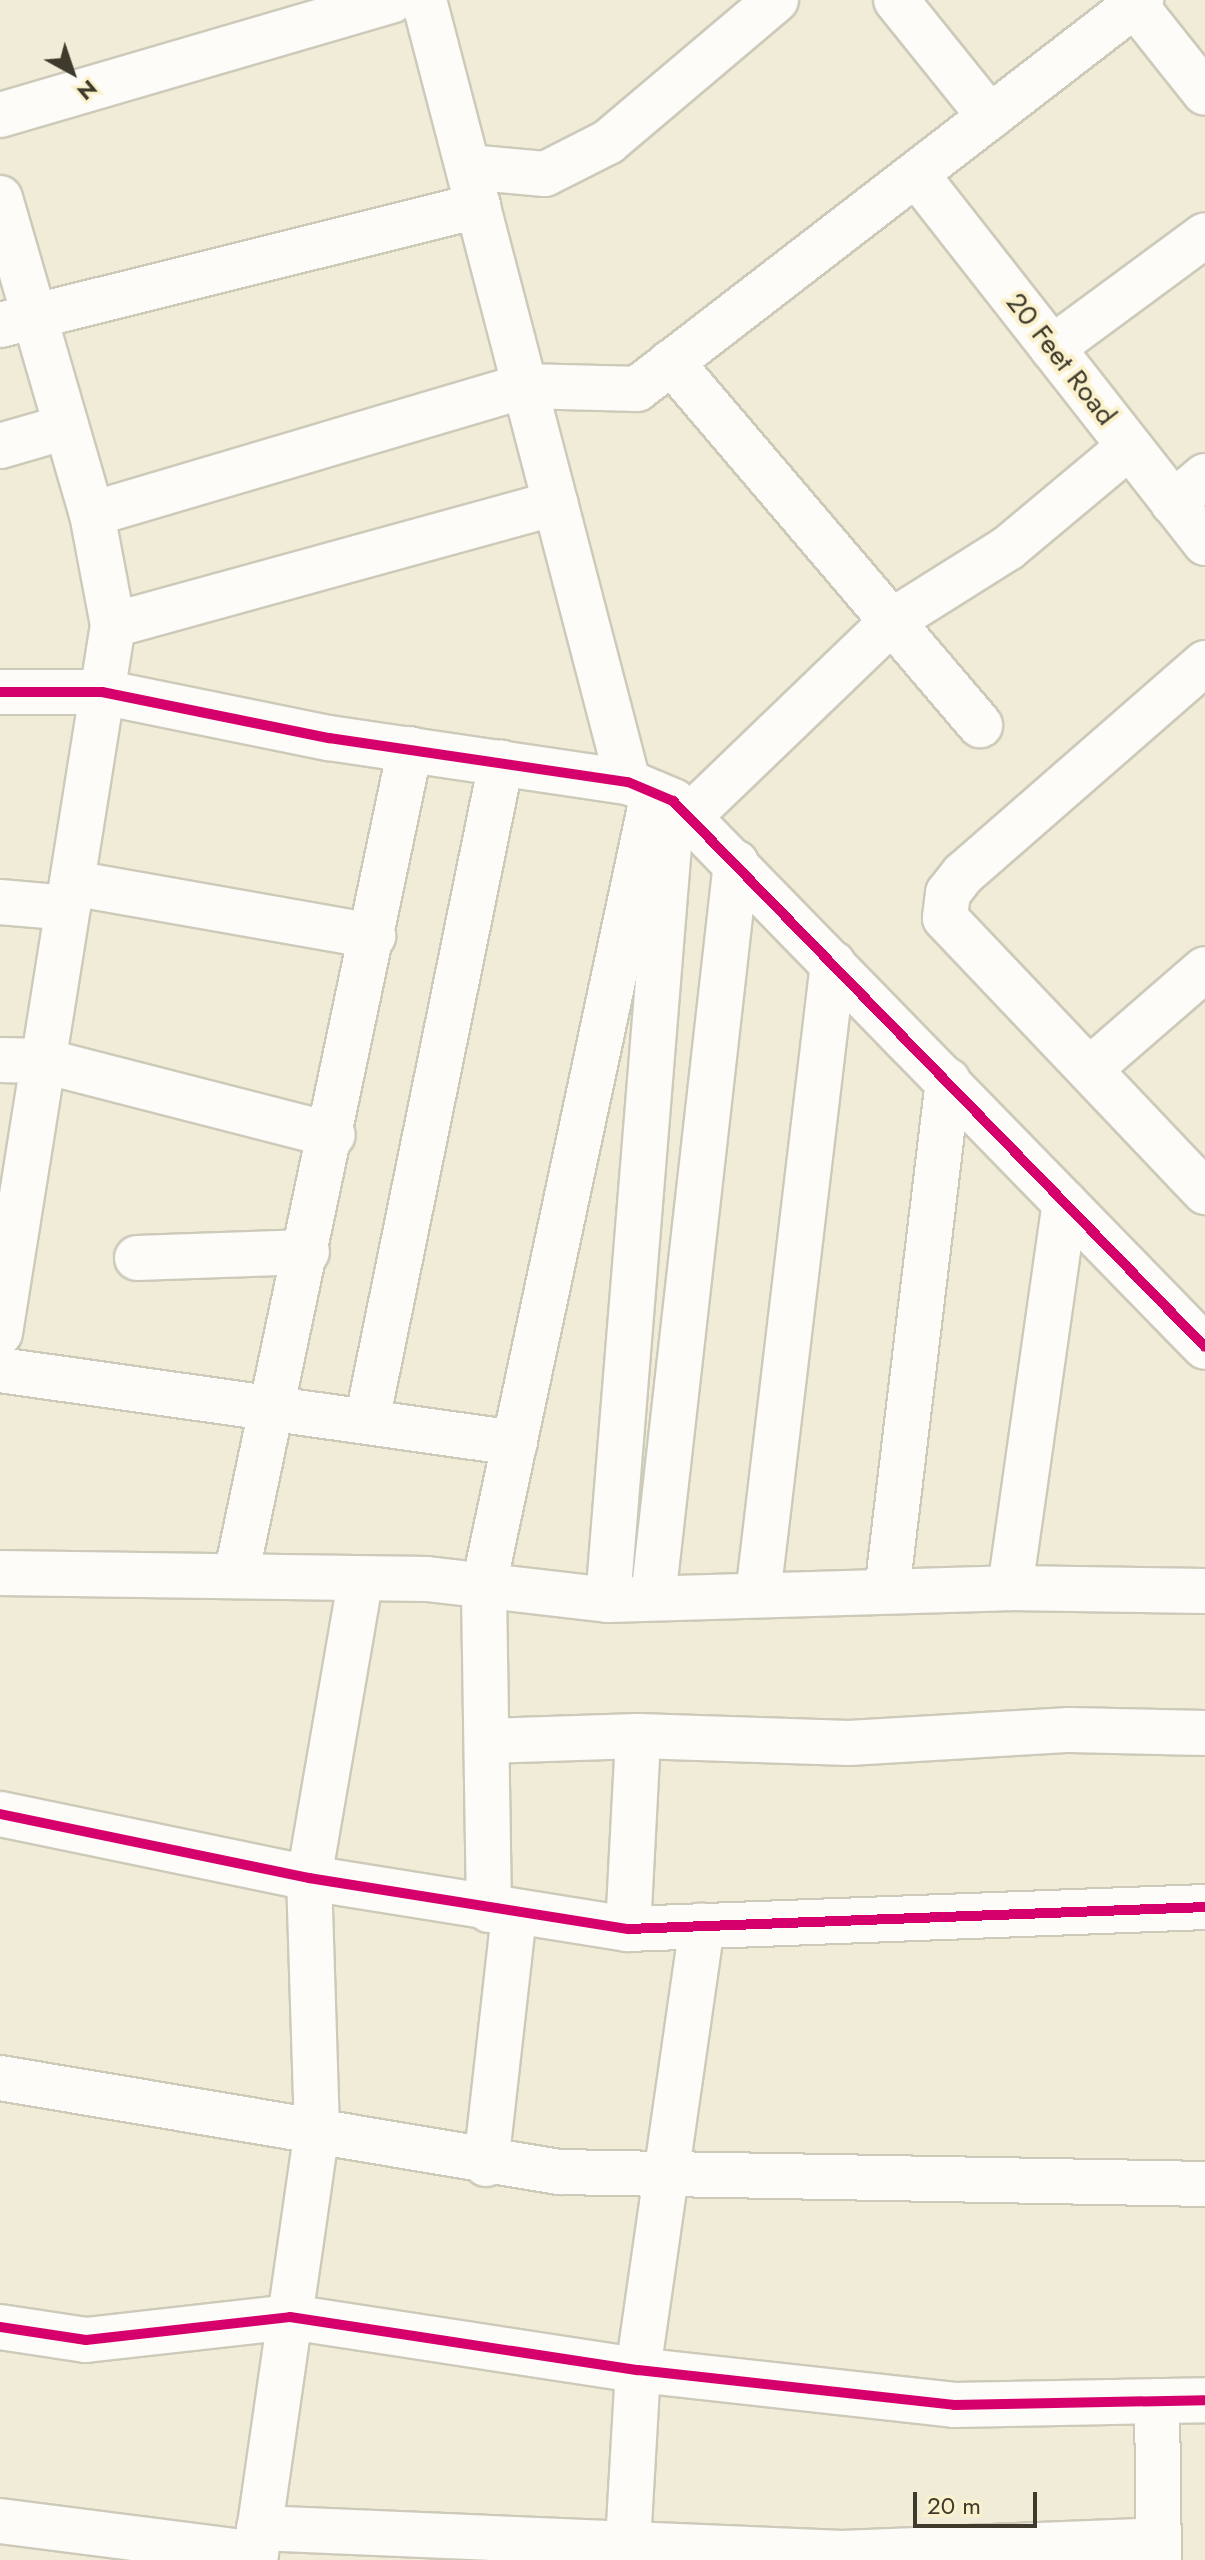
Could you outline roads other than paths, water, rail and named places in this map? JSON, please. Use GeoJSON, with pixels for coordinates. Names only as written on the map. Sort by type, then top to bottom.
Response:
{"type":"FeatureCollection","features":[{"type":"Feature","properties":{"kind":"street"},"geometry":{"type":"LineString","coordinates":[[0,115],[392,0]]}},
{"type":"Feature","properties":{"kind":"street"},"geometry":{"type":"LineString","coordinates":[[424,0],[555,503],[663,806],[608,1600]]}},
{"type":"Feature","properties":{"kind":"street"},"geometry":{"type":"LineString","coordinates":[[17,321],[473,187],[545,174],[608,142],[776,0]]}},
{"type":"Feature","properties":{"kind":"street"},"geometry":{"type":"LineString","coordinates":[[896,0],[990,117]]}},
{"type":"Feature","properties":{"kind":"street"},"geometry":{"type":"LineString","coordinates":[[92,514],[525,386],[637,389],[1138,2],[1205,93]]}},
{"type":"Feature","properties":{"kind":"street","name":"20 Feet Road"},"geometry":{"type":"LineString","coordinates":[[916,174],[1129,447],[1189,489],[1205,543]]}},
{"type":"Feature","properties":{"kind":"street"},"geometry":{"type":"LineString","coordinates":[[0,198],[17,321],[66,427],[92,514],[113,625],[44,1061],[7,1249],[0,1333]]}},
{"type":"Feature","properties":{"kind":"street"},"geometry":{"type":"LineString","coordinates":[[1052,348],[1205,235]]}},
{"type":"Feature","properties":{"kind":"street"},"geometry":{"type":"LineString","coordinates":[[671,362],[980,725]]}},
{"type":"Feature","properties":{"kind":"street"},"geometry":{"type":"LineString","coordinates":[[0,446],[66,427]]}},
{"type":"Feature","properties":{"kind":"street"},"geometry":{"type":"LineString","coordinates":[[486,2164],[501,1912],[487,1741],[484,1585],[663,806],[892,621],[1008,548],[1129,447]]}},
{"type":"Feature","properties":{"kind":"street"},"geometry":{"type":"LineString","coordinates":[[113,625],[555,503]]}},
{"type":"Feature","properties":{"kind":"street"},"geometry":{"type":"LineString","coordinates":[[1199,1173],[1090,1069],[945,918],[948,893],[1205,663]]}},
{"type":"Feature","properties":{"kind":"street"},"geometry":{"type":"LineString","coordinates":[[0,692],[102,692],[501,763],[663,806],[736,863],[1205,1347]]}},
{"type":"Feature","properties":{"kind":"street"},"geometry":{"type":"LineString","coordinates":[[236,1576],[333,1135],[410,749]]}},
{"type":"Feature","properties":{"kind":"street"},"geometry":{"type":"LineString","coordinates":[[367,1421],[501,763]]}},
{"type":"Feature","properties":{"kind":"street"},"geometry":{"type":"LineString","coordinates":[[653,1598],[736,863]]}},
{"type":"Feature","properties":{"kind":"street"},"geometry":{"type":"LineString","coordinates":[[0,902],[70,895],[373,936]]}},
{"type":"Feature","properties":{"kind":"street"},"geometry":{"type":"LineString","coordinates":[[758,1595],[833,963]]}},
{"type":"Feature","properties":{"kind":"street"},"geometry":{"type":"LineString","coordinates":[[1090,1069],[1205,969]]}},
{"type":"Feature","properties":{"kind":"street"},"geometry":{"type":"LineString","coordinates":[[0,1060],[44,1061],[333,1135]]}},
{"type":"Feature","properties":{"kind":"street"},"geometry":{"type":"LineString","coordinates":[[887,1591],[948,1081]]}},
{"type":"Feature","properties":{"kind":"street"},"geometry":{"type":"LineString","coordinates":[[1010,1588],[1065,1203]]}},
{"type":"Feature","properties":{"kind":"street"},"geometry":{"type":"LineString","coordinates":[[137,1258],[307,1252]]}},
{"type":"Feature","properties":{"kind":"street"},"geometry":{"type":"LineString","coordinates":[[0,1370],[515,1443]]}},
{"type":"Feature","properties":{"kind":"street"},"geometry":{"type":"LineString","coordinates":[[0,1573],[361,1578],[484,1585],[608,1600],[1010,1588],[1205,1591]]}},
{"type":"Feature","properties":{"kind":"street"},"geometry":{"type":"LineString","coordinates":[[257,2547],[317,2131],[309,1878],[361,1578]]}},
{"type":"Feature","properties":{"kind":"street"},"geometry":{"type":"LineString","coordinates":[[487,1741],[638,1736],[849,1743],[1070,1730],[1205,1733]]}},
{"type":"Feature","properties":{"kind":"street"},"geometry":{"type":"LineString","coordinates":[[628,1929],[638,1736]]}},
{"type":"Feature","properties":{"kind":"street"},"geometry":{"type":"LineString","coordinates":[[0,1814],[309,1878],[501,1912],[628,1929],[1205,1907]]}},
{"type":"Feature","properties":{"kind":"street"},"geometry":{"type":"LineString","coordinates":[[628,2553],[638,2370],[662,2174],[702,1926]]}},
{"type":"Feature","properties":{"kind":"street"},"geometry":{"type":"LineString","coordinates":[[0,2078],[317,2131],[486,2164],[662,2174],[1205,2184]]}},
{"type":"Feature","properties":{"kind":"street"},"geometry":{"type":"LineString","coordinates":[[0,2327],[86,2340],[290,2317],[638,2370],[954,2405],[1205,2400]]}},
{"type":"Feature","properties":{"kind":"street"},"geometry":{"type":"LineString","coordinates":[[0,2521],[257,2547],[628,2553],[1159,2550],[1157,2401]]}}]}
